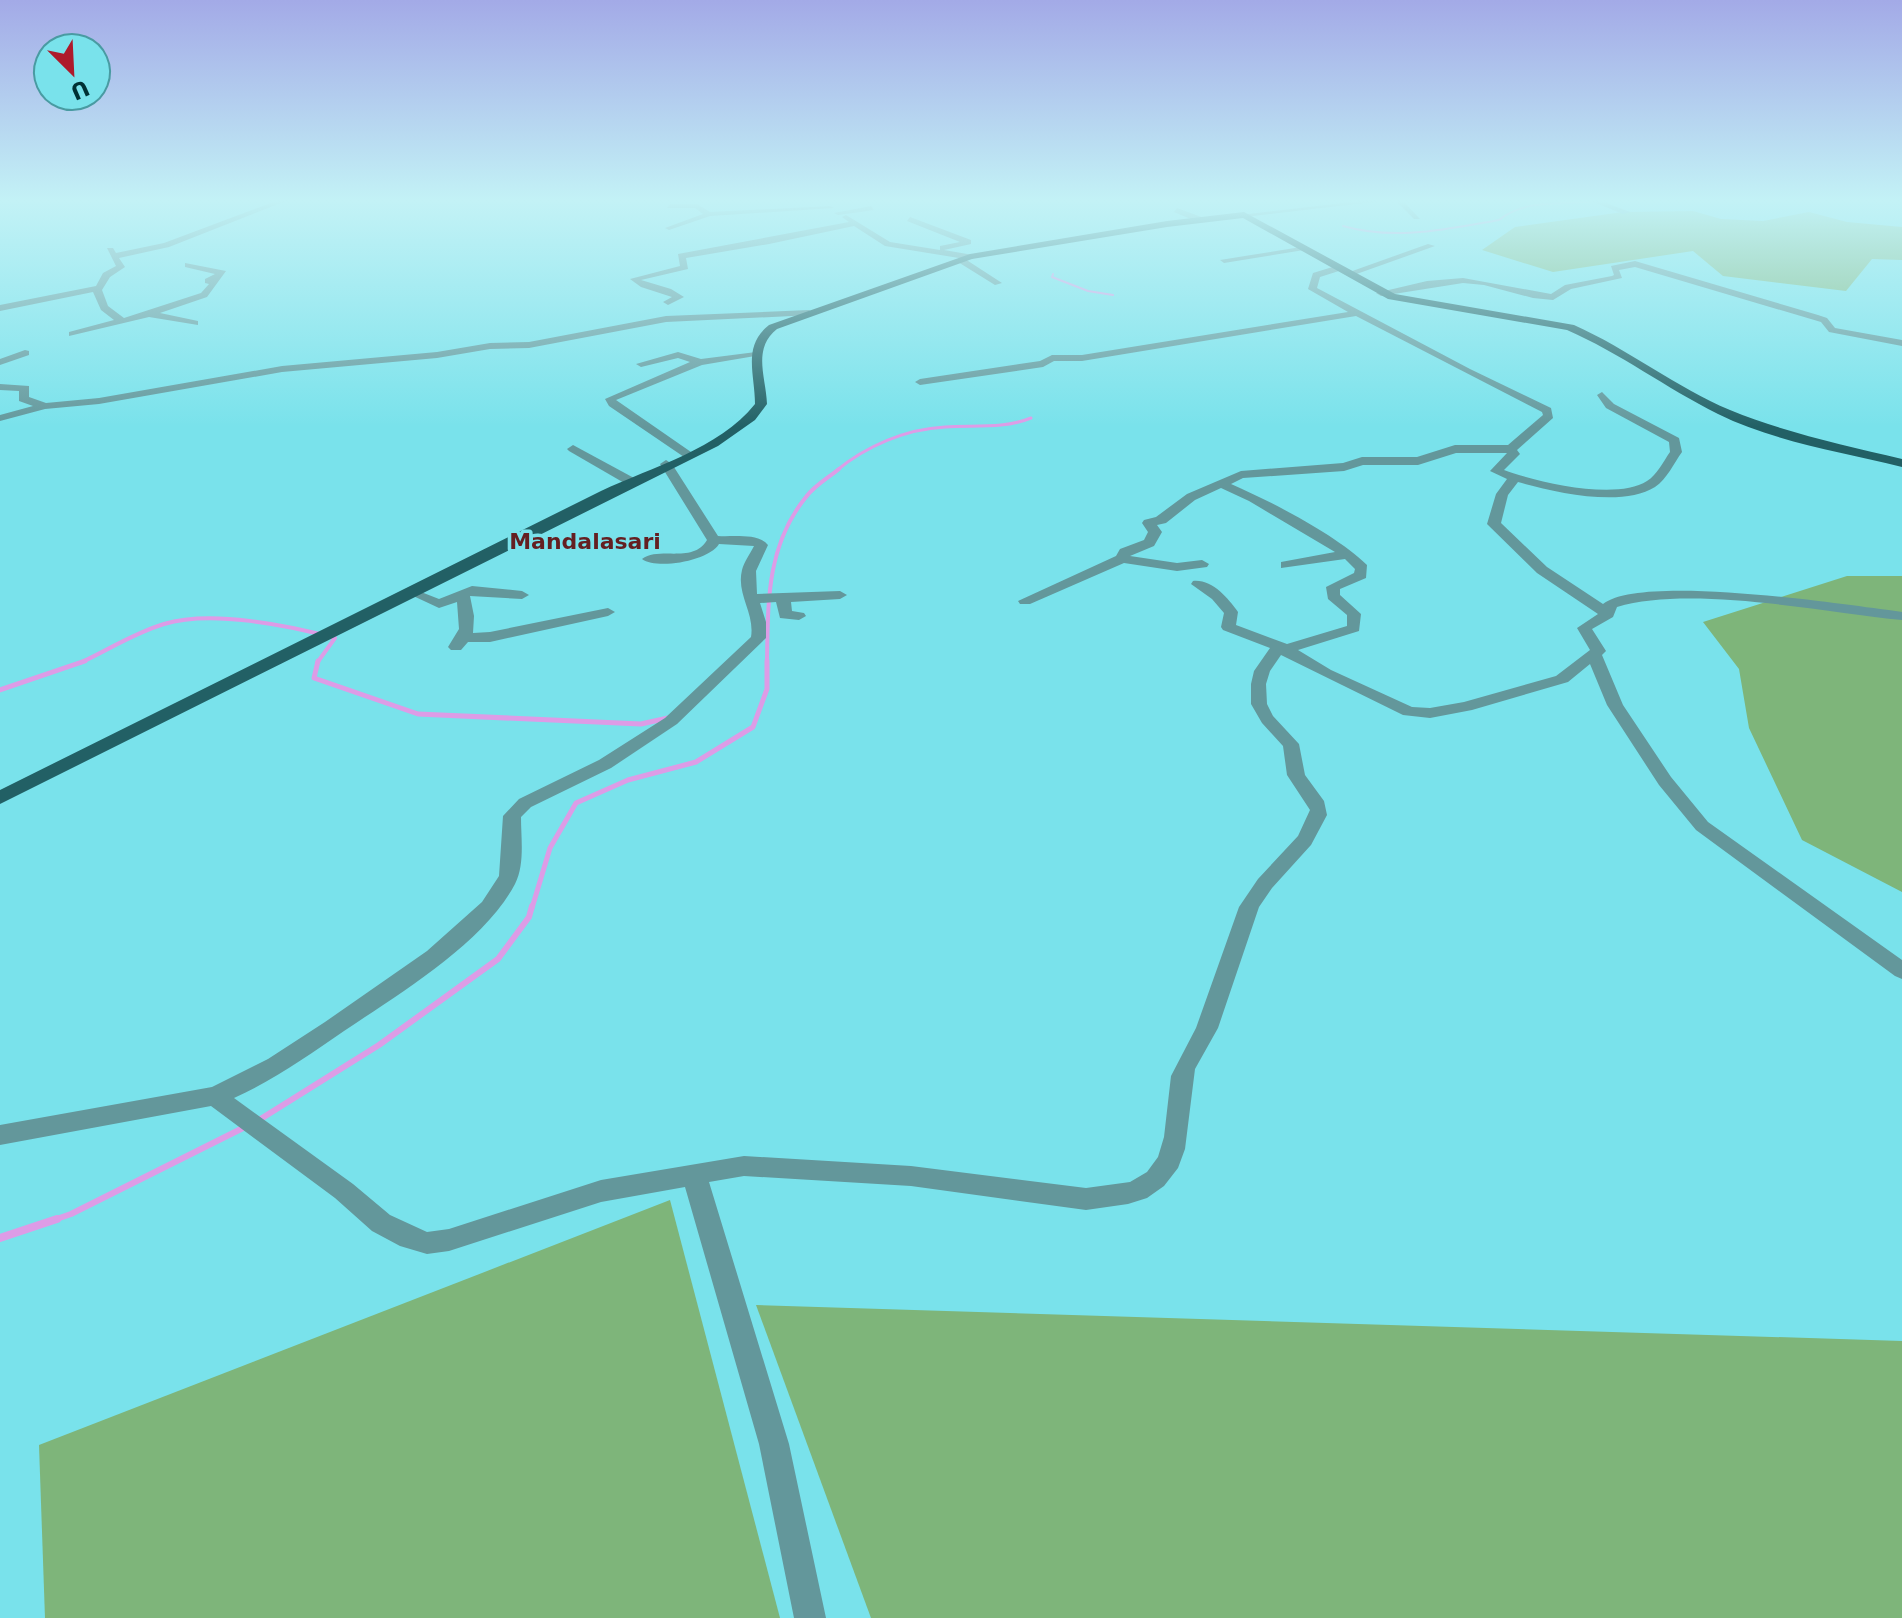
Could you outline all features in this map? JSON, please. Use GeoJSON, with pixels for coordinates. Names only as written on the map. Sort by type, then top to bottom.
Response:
{"type":"FeatureCollection","features":[{"type":"Feature","properties":{"kind":"main road"},"geometry":{"type":"LineString","coordinates":[[0,798],[416,594],[630,481],[724,436],[758,410],[762,401],[755,346],[766,331],[913,277]]}},
{"type":"Feature","properties":{"kind":"main road"},"geometry":{"type":"LineString","coordinates":[[1353,277],[1381,293],[1406,301],[1570,327],[1597,339],[1724,412],[1795,437],[1902,463]]}},
{"type":"Feature","properties":{"kind":"street"},"geometry":{"type":"LineString","coordinates":[[105,277],[97,289],[100,303],[110,315],[121,320]]}},
{"type":"Feature","properties":{"kind":"street"},"geometry":{"type":"LineString","coordinates":[[72,334],[149,314],[204,295],[216,282],[208,281],[216,277]]}},
{"type":"Feature","properties":{"kind":"street"},"geometry":{"type":"LineString","coordinates":[[645,277],[634,279],[640,285],[670,290],[679,297],[668,302]]}},
{"type":"Feature","properties":{"kind":"street"},"geometry":{"type":"LineString","coordinates":[[990,277],[998,283]]}},
{"type":"Feature","properties":{"kind":"street"},"geometry":{"type":"LineString","coordinates":[[1122,559],[1125,552],[1153,539],[1155,532],[1149,523],[1161,520],[1191,497],[1241,475],[1344,467],[1362,461],[1418,461],[1455,449],[1511,449],[1549,416],[1544,407],[1466,371],[1312,289],[1315,277]]}},
{"type":"Feature","properties":{"kind":"street"},"geometry":{"type":"LineString","coordinates":[[1381,293],[1431,283],[1473,281],[1523,294],[1553,297],[1568,287],[1618,277]]}},
{"type":"Feature","properties":{"kind":"street"},"geometry":{"type":"LineString","coordinates":[[1677,277],[1824,320],[1832,330],[1902,343]]}},
{"type":"Feature","properties":{"kind":"street"},"geometry":{"type":"LineString","coordinates":[[0,308],[97,289]]}},
{"type":"Feature","properties":{"kind":"street"},"geometry":{"type":"LineString","coordinates":[[0,418],[45,406],[99,401],[282,369],[437,355],[490,346],[529,345],[666,319],[809,313]]}},
{"type":"Feature","properties":{"kind":"street"},"geometry":{"type":"LineString","coordinates":[[920,382],[1043,364],[1052,358],[1082,358],[1360,313]]}},
{"type":"Feature","properties":{"kind":"street"},"geometry":{"type":"LineString","coordinates":[[149,314],[195,323]]}},
{"type":"Feature","properties":{"kind":"street"},"geometry":{"type":"LineString","coordinates":[[0,362],[25,353]]}},
{"type":"Feature","properties":{"kind":"street"},"geometry":{"type":"LineString","coordinates":[[641,364],[681,355],[700,362]]}},
{"type":"Feature","properties":{"kind":"street"},"geometry":{"type":"LineString","coordinates":[[687,455],[610,399],[700,362],[756,355]]}},
{"type":"Feature","properties":{"kind":"street"},"geometry":{"type":"LineString","coordinates":[[0,387],[25,388],[23,399],[45,406]]}},
{"type":"Feature","properties":{"kind":"street"},"geometry":{"type":"LineString","coordinates":[[1511,449],[1514,454],[1496,472],[1584,492],[1624,491],[1652,484],[1676,452],[1675,440],[1610,406],[1602,395]]}},
{"type":"Feature","properties":{"kind":"street"},"geometry":{"type":"LineString","coordinates":[[573,449],[630,481]]}},
{"type":"Feature","properties":{"kind":"street"},"geometry":{"type":"LineString","coordinates":[[666,464],[714,540]]}},
{"type":"Feature","properties":{"kind":"street"},"geometry":{"type":"LineString","coordinates":[[1515,478],[1502,494],[1494,524],[1542,570],[1608,614]]}},
{"type":"Feature","properties":{"kind":"street"},"geometry":{"type":"LineString","coordinates":[[215,1096],[344,1191],[381,1223],[409,1238],[427,1243],[449,1240],[601,1191],[744,1166],[911,1176],[1086,1199],[1114,1198],[1134,1192],[1153,1181],[1169,1159],[1177,1129],[1181,1079],[1187,1060],[1206,1029],[1230,952],[1251,903],[1276,869],[1301,845],[1318,815],[1318,807],[1293,769],[1294,751],[1291,744],[1259,709],[1256,688],[1274,651],[1354,628],[1354,614],[1333,596],[1333,587],[1355,580],[1363,571],[1348,554],[1253,498],[1221,484]]}},
{"type":"Feature","properties":{"kind":"street"},"geometry":{"type":"LineString","coordinates":[[0,1135],[215,1096],[276,1065],[449,944],[492,903],[508,880],[512,816],[525,803],[605,764],[671,721],[758,638],[760,627],[748,573],[761,543],[752,539],[714,540]]}},
{"type":"Feature","properties":{"kind":"street"},"geometry":{"type":"LineString","coordinates":[[649,559],[702,554],[710,549],[714,540]]}},
{"type":"Feature","properties":{"kind":"street"},"geometry":{"type":"LineString","coordinates":[[1286,565],[1348,554]]}},
{"type":"Feature","properties":{"kind":"street"},"geometry":{"type":"LineString","coordinates":[[1025,601],[1122,559],[1177,567],[1202,564]]}},
{"type":"Feature","properties":{"kind":"street"},"geometry":{"type":"LineString","coordinates":[[1198,584],[1225,603],[1231,612],[1228,627],[1285,648],[1325,673],[1390,706],[1419,713],[1466,707],[1562,679],[1598,651],[1584,628],[1608,614],[1610,605],[1627,600],[1729,598],[1902,616]]}},
{"type":"Feature","properties":{"kind":"street"},"geometry":{"type":"LineString","coordinates":[[1611,585],[1627,600]]}},
{"type":"Feature","properties":{"kind":"street"},"geometry":{"type":"LineString","coordinates":[[416,594],[439,604],[485,589],[522,595]]}},
{"type":"Feature","properties":{"kind":"street"},"geometry":{"type":"LineString","coordinates":[[462,594],[468,628],[460,642],[608,612]]}},
{"type":"Feature","properties":{"kind":"street"},"geometry":{"type":"LineString","coordinates":[[755,599],[840,595]]}},
{"type":"Feature","properties":{"kind":"street"},"geometry":{"type":"LineString","coordinates":[[781,598],[785,615],[799,616]]}},
{"type":"Feature","properties":{"kind":"street"},"geometry":{"type":"LineString","coordinates":[[1594,654],[1615,705],[1665,781],[1702,826],[1902,971]]}},
{"type":"Feature","properties":{"kind":"street"},"geometry":{"type":"LineString","coordinates":[[694,1174],[774,1444],[810,1618]]}},
{"type":"Feature","properties":{"kind":"green space"},"geometry":{"type":"Polygon","coordinates":[[[1727,277],[1858,277],[1846,291],[1727,277]]]}},
{"type":"Feature","properties":{"kind":"green space"},"geometry":{"type":"Polygon","coordinates":[[[1847,576],[1902,576],[1902,892],[1802,840],[1749,728],[1739,669],[1703,622],[1847,576]]]}},
{"type":"Feature","properties":{"kind":"green space"},"geometry":{"type":"Polygon","coordinates":[[[670,1200],[780,1618],[45,1618],[39,1445],[670,1200]]]}},
{"type":"Feature","properties":{"kind":"green space"},"geometry":{"type":"Polygon","coordinates":[[[756,1305],[1902,1341],[1902,1618],[871,1618],[756,1305]]]}},
{"type":"Feature","properties":{"kind":"waterway"},"geometry":{"type":"LineString","coordinates":[[1052,277],[1088,291],[1113,295]]}},
{"type":"Feature","properties":{"kind":"waterway"},"geometry":{"type":"LineString","coordinates":[[836,471],[873,447],[901,435],[930,428],[1000,425],[1031,418]]}},
{"type":"Feature","properties":{"kind":"waterway"},"geometry":{"type":"LineString","coordinates":[[767,663],[769,597],[783,535],[809,493],[839,469]]}},
{"type":"Feature","properties":{"kind":"waterway"},"geometry":{"type":"LineString","coordinates":[[82,662],[164,624],[204,618],[273,624],[335,638],[318,662]]}},
{"type":"Feature","properties":{"kind":"waterway"},"geometry":{"type":"LineString","coordinates":[[0,690],[82,662]]}},
{"type":"Feature","properties":{"kind":"waterway"},"geometry":{"type":"LineString","coordinates":[[318,662],[314,678],[418,714],[641,724],[668,718]]}},
{"type":"Feature","properties":{"kind":"waterway"},"geometry":{"type":"LineString","coordinates":[[532,908],[550,848],[576,803],[628,780],[696,762],[753,727],[767,689],[767,663]]}},
{"type":"Feature","properties":{"kind":"waterway"},"geometry":{"type":"LineString","coordinates":[[259,1120],[379,1045],[498,959],[529,917],[532,906]]}},
{"type":"Feature","properties":{"kind":"waterway"},"geometry":{"type":"LineString","coordinates":[[51,1221],[71,1214],[247,1126]]}},
{"type":"Feature","properties":{"kind":"waterway"},"geometry":{"type":"LineString","coordinates":[[51,1221],[57,1219]]}},
{"type":"Feature","properties":{"kind":"waterway"},"geometry":{"type":"LineString","coordinates":[[0,1238],[51,1221]]}},
{"type":"Feature","properties":{"kind":"district","name":"Mandalasari"},"geometry":{"type":"Point","coordinates":[585,541]}}]}
